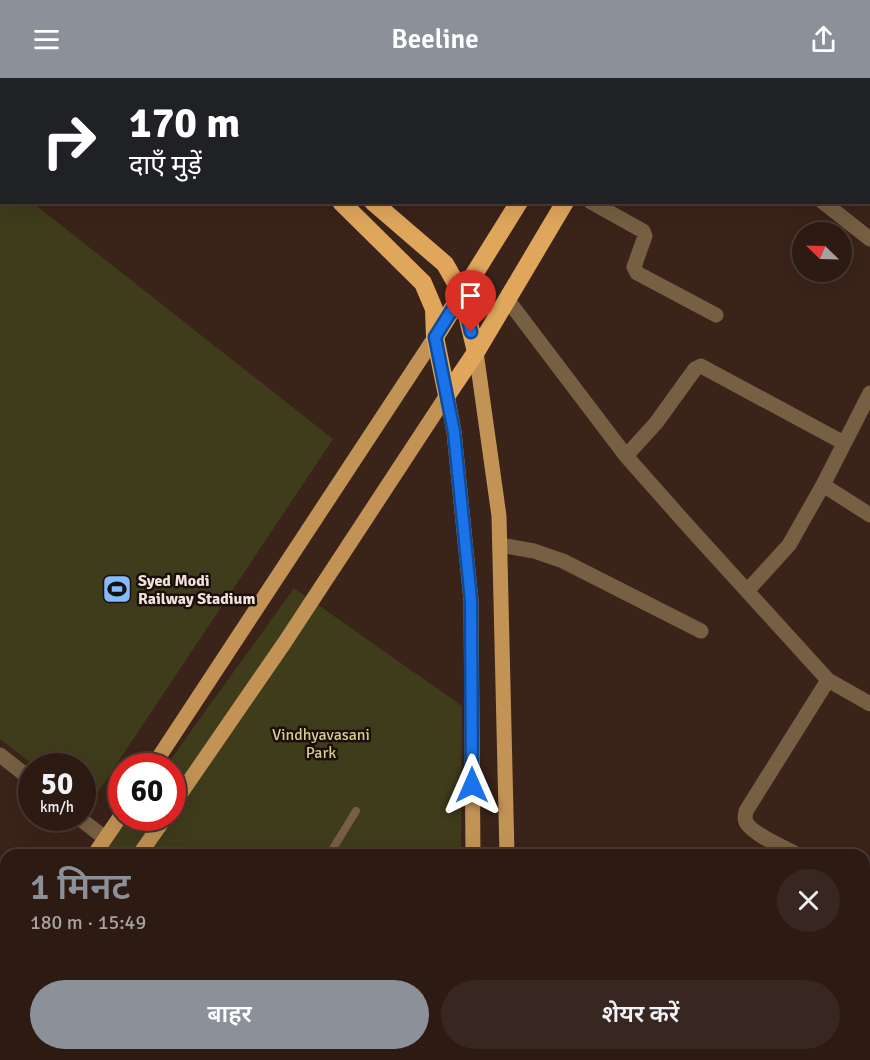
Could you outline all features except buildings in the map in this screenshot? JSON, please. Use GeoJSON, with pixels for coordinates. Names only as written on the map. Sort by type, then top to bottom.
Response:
{"type":"FeatureCollection","features":[{"type":"Feature","properties":{"kind":"highway"},"geometry":{"type":"LineString","coordinates":[[344,204],[423,283],[434,309],[435,337],[447,395]]}},
{"type":"Feature","properties":{"kind":"highway"},"geometry":{"type":"LineString","coordinates":[[375,204],[445,264],[462,294],[476,352]]}},
{"type":"Feature","properties":{"kind":"highway"},"geometry":{"type":"LineString","coordinates":[[435,337],[518,204]]}},
{"type":"Feature","properties":{"kind":"highway"},"geometry":{"type":"LineString","coordinates":[[447,395],[476,352],[564,204]]}},
{"type":"Feature","properties":{"kind":"main road"},"geometry":{"type":"LineString","coordinates":[[162,753],[435,337]]}},
{"type":"Feature","properties":{"kind":"main road"},"geometry":{"type":"LineString","coordinates":[[476,352],[499,516],[507,849]]}},
{"type":"Feature","properties":{"kind":"main road"},"geometry":{"type":"LineString","coordinates":[[186,786],[285,642],[447,395]]}},
{"type":"Feature","properties":{"kind":"main road"},"geometry":{"type":"LineString","coordinates":[[447,395],[454,432],[471,600],[473,849]]}},
{"type":"Feature","properties":{"kind":"main road"},"geometry":{"type":"LineString","coordinates":[[98,849],[110,831]]}},
{"type":"Feature","properties":{"kind":"main road"},"geometry":{"type":"LineString","coordinates":[[143,849],[156,831]]}},
{"type":"Feature","properties":{"kind":"street"},"geometry":{"type":"LineString","coordinates":[[595,204],[644,231],[645,236],[634,267],[637,273],[716,315]]}},
{"type":"Feature","properties":{"kind":"street"},"geometry":{"type":"LineString","coordinates":[[826,204],[870,239]]}},
{"type":"Feature","properties":{"kind":"street"},"geometry":{"type":"LineString","coordinates":[[507,299],[626,456],[828,680],[870,704]]}},
{"type":"Feature","properties":{"kind":"street"},"geometry":{"type":"LineString","coordinates":[[626,456],[656,423],[695,369],[701,366],[844,443]]}},
{"type":"Feature","properties":{"kind":"street"},"geometry":{"type":"LineString","coordinates":[[747,591],[789,545],[824,485],[870,393]]}},
{"type":"Feature","properties":{"kind":"street"},"geometry":{"type":"LineString","coordinates":[[824,485],[870,516]]}},
{"type":"Feature","properties":{"kind":"street"},"geometry":{"type":"LineString","coordinates":[[500,545],[534,551],[563,561],[701,631]]}},
{"type":"Feature","properties":{"kind":"street"},"geometry":{"type":"LineString","coordinates":[[787,849],[761,834],[747,824],[744,818],[746,811],[828,680]]}},
{"type":"Feature","properties":{"kind":"street"},"geometry":{"type":"LineString","coordinates":[[0,755],[18,769]]}},
{"type":"Feature","properties":{"kind":"street"},"geometry":{"type":"LineString","coordinates":[[96,831],[105,838]]}},
{"type":"Feature","properties":{"kind":"lane"},"geometry":{"type":"LineString","coordinates":[[333,849],[356,812]]}},
{"type":"Feature","properties":{"kind":"green space","name":"Syed Modi Railway Stadium"},"geometry":{"type":"Polygon","coordinates":[[[0,204],[34,204],[333,439],[124,753],[108,753],[108,777],[96,795],[96,753],[18,753],[0,739],[0,204]]]}},
{"type":"Feature","properties":{"kind":"green space","name":"Vindhyavasani Park"},"geometry":{"type":"Polygon","coordinates":[[[294,588],[462,706],[461,849],[107,849],[120,831],[186,831],[186,753],[175,753],[294,588]]]}},
{"type":"Feature","properties":{"kind":"place","name":"Syed Modi Railway Stadium"},"geometry":{"type":"Point","coordinates":[117,589]}},
{"type":"Feature","properties":{"kind":"route"},"geometry":{"type":"LineString","coordinates":[[471,332],[462,294],[435,337],[454,432],[471,600],[472,785]]}}]}
